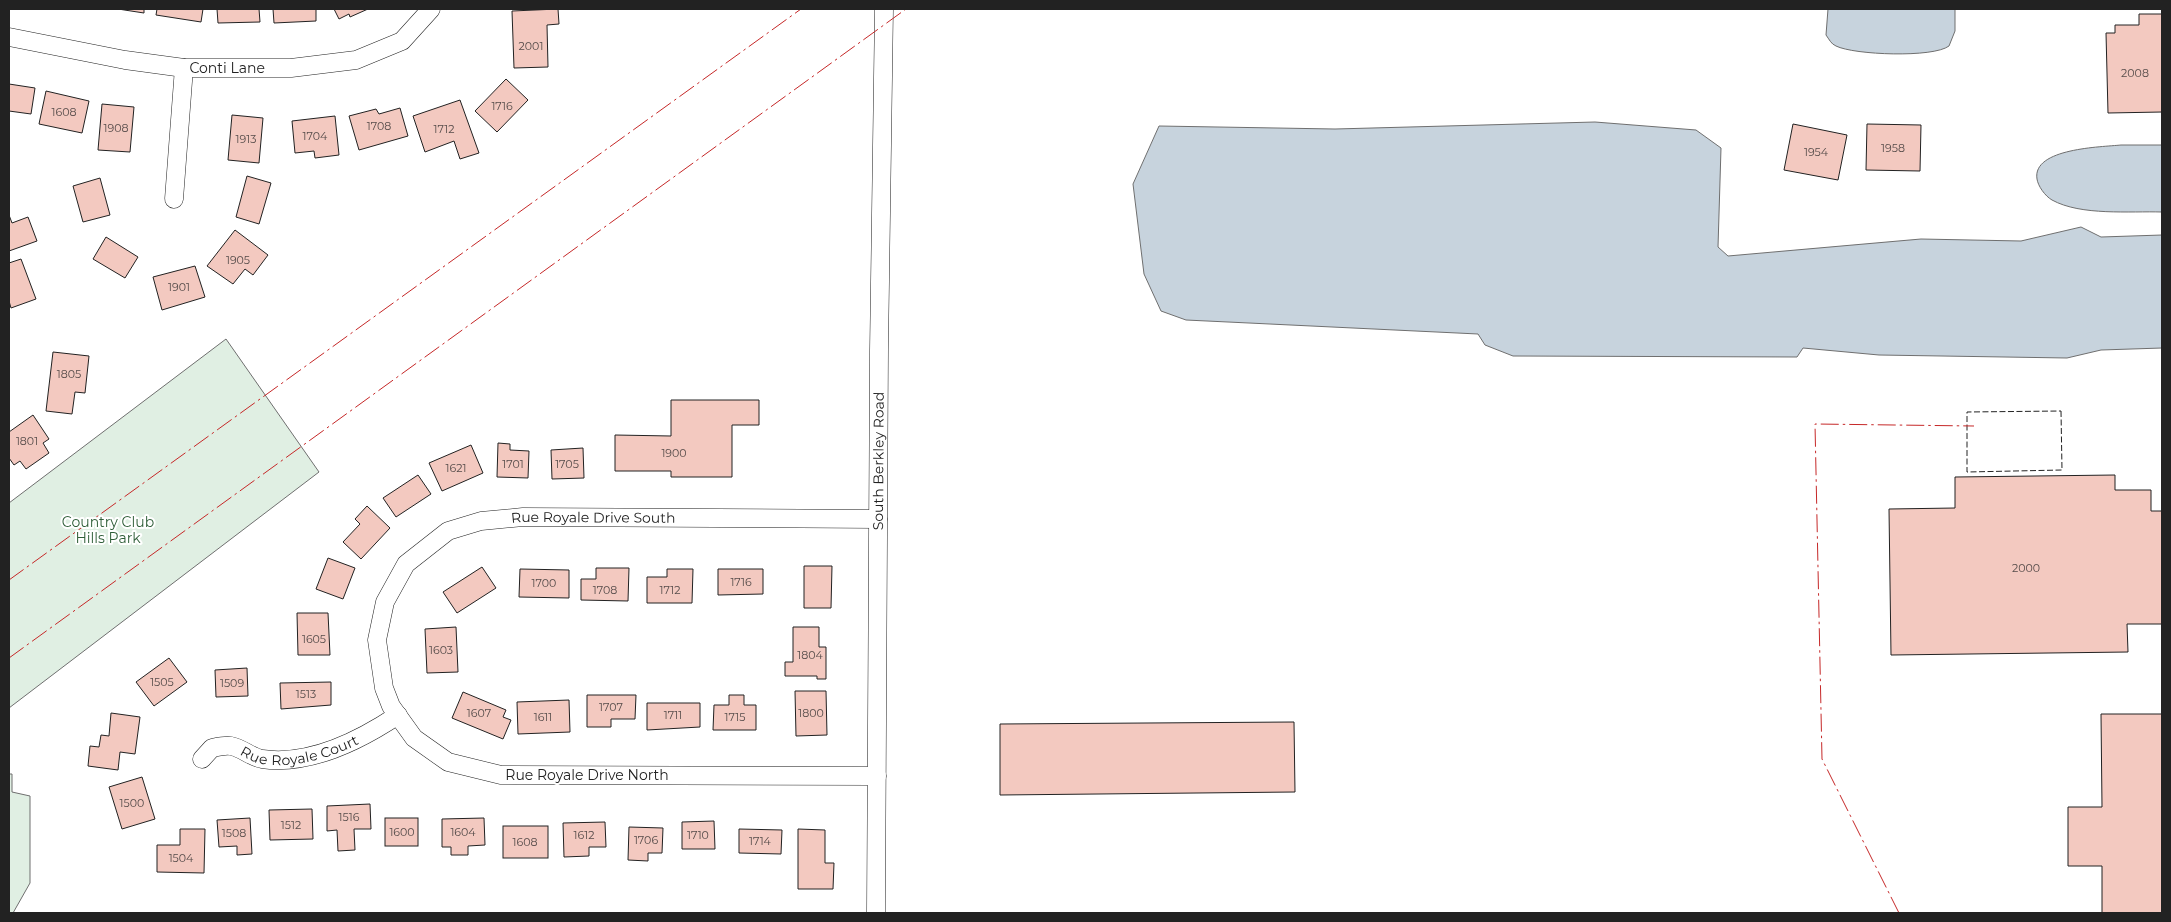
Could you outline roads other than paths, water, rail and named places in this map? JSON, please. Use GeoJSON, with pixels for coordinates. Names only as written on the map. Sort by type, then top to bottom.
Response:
{"type":"FeatureCollection","features":[{"type":"Feature","properties":{"kind":"street","name":"Conti Lane"},"geometry":{"type":"LineString","coordinates":[[9,37],[124,60],[184,68],[291,68],[356,60],[402,41],[431,9]]}},
{"type":"Feature","properties":{"kind":"street","name":"South Berkley Road"},"geometry":{"type":"LineString","coordinates":[[876,913],[884,9]]}},
{"type":"Feature","properties":{"kind":"street"},"geometry":{"type":"LineString","coordinates":[[174,199],[184,68]]}},
{"type":"Feature","properties":{"kind":"street","name":"Rue Royale Drive South"},"geometry":{"type":"LineString","coordinates":[[377,640],[385,602],[406,564],[448,531],[481,521],[523,517],[878,519]]}},
{"type":"Feature","properties":{"kind":"street","name":"Rue Royale Drive North"},"geometry":{"type":"LineString","coordinates":[[377,640],[384,688],[398,715],[414,738],[448,762],[501,775],[877,776]]}},
{"type":"Feature","properties":{"kind":"street","name":"Rue Royale Court"},"geometry":{"type":"LineString","coordinates":[[202,759],[212,748],[230,746],[261,759],[300,759],[326,752],[373,732],[398,715]]}},
{"type":"Feature","properties":{"kind":"park label","name":"Country Club Hills Park"},"geometry":{"type":"Point","coordinates":[108,530]}}]}
